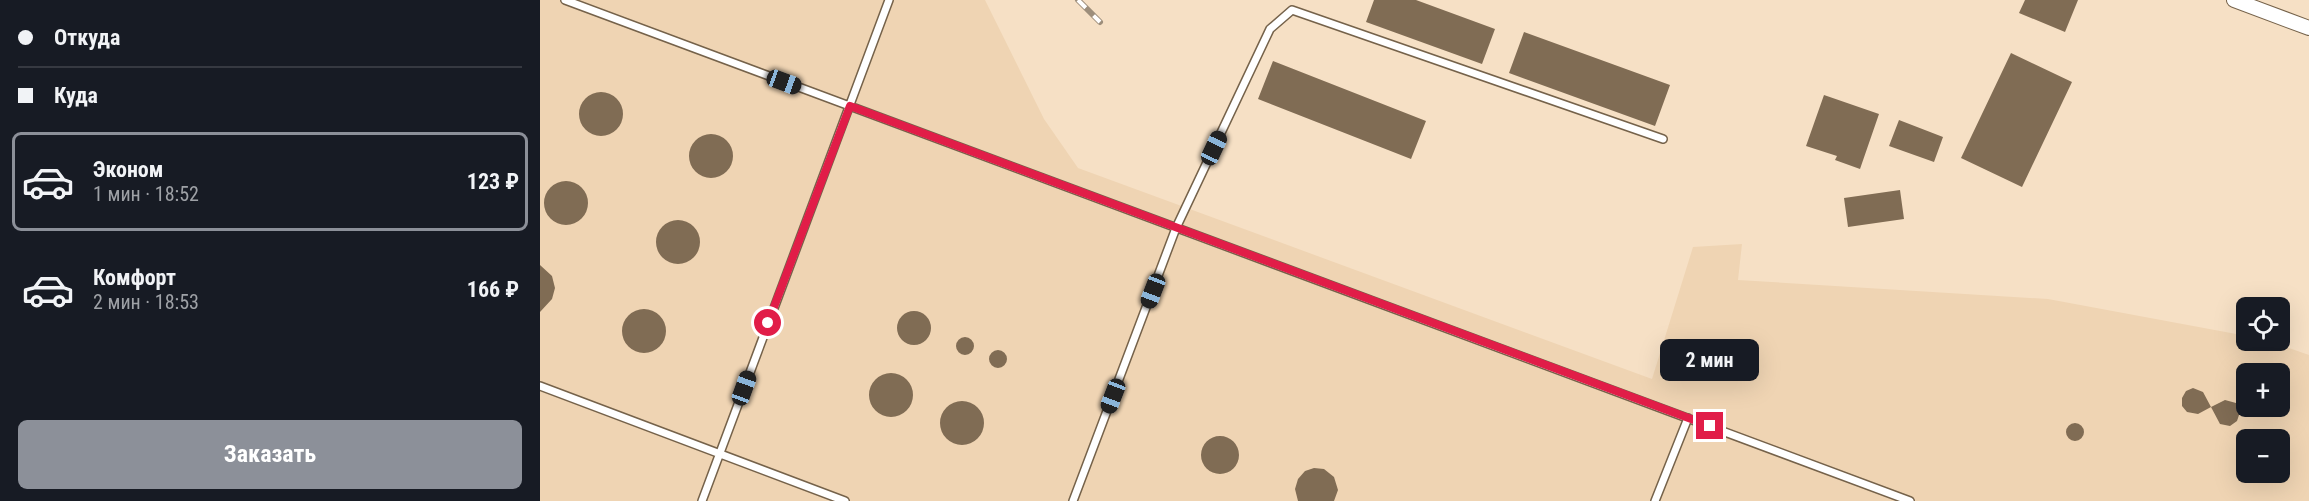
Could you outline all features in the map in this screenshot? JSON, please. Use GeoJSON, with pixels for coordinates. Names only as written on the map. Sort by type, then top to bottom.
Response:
{"type":"FeatureCollection","features":[{"type":"Feature","properties":{"kind":"street"},"geometry":{"type":"LineString","coordinates":[[2234,0],[2309,28]]}},
{"type":"Feature","properties":{"kind":"lane"},"geometry":{"type":"LineString","coordinates":[[565,0],[1910,501]]}},
{"type":"Feature","properties":{"kind":"lane"},"geometry":{"type":"LineString","coordinates":[[702,501],[889,0]]}},
{"type":"Feature","properties":{"kind":"lane"},"geometry":{"type":"LineString","coordinates":[[1073,501],[1176,228],[1270,29],[1292,10],[1663,139]]}},
{"type":"Feature","properties":{"kind":"lane"},"geometry":{"type":"LineString","coordinates":[[540,386],[845,501]]}},
{"type":"Feature","properties":{"kind":"lane"},"geometry":{"type":"LineString","coordinates":[[1655,501],[1688,418]]}},
{"type":"Feature","properties":{"kind":"shaded area"},"geometry":{"type":"Polygon","coordinates":[[[540,0],[985,0],[1044,119],[1078,168],[1652,379],[1693,247],[1742,244],[1738,280],[2048,299],[2236,334],[2236,351],[2290,351],[2290,348],[2309,355],[2309,501],[540,501],[540,0]]]}},
{"type":"Feature","properties":{"kind":"building"},"geometry":{"type":"Polygon","coordinates":[[[1374,0],[1416,0],[1495,29],[1482,64],[1366,22],[1374,0]]]}},
{"type":"Feature","properties":{"kind":"building"},"geometry":{"type":"Polygon","coordinates":[[[2025,0],[2078,0],[2065,32],[2019,13],[2025,0]]]}},
{"type":"Feature","properties":{"kind":"building"},"geometry":{"type":"Polygon","coordinates":[[[1524,32],[1670,85],[1655,126],[1509,73],[1524,32]]]}},
{"type":"Feature","properties":{"kind":"building"},"geometry":{"type":"Polygon","coordinates":[[[2011,53],[2072,82],[2022,187],[1961,158],[2011,53]]]}},
{"type":"Feature","properties":{"kind":"building"},"geometry":{"type":"Polygon","coordinates":[[[1273,61],[1426,121],[1411,159],[1258,99],[1273,61]]]}},
{"type":"Feature","properties":{"kind":"building"},"geometry":{"type":"Polygon","coordinates":[[[601,92],[617,98],[623,114],[617,130],[601,136],[585,130],[579,114],[585,98],[601,92]]]}},
{"type":"Feature","properties":{"kind":"building"},"geometry":{"type":"Polygon","coordinates":[[[1824,95],[1879,114],[1860,169],[1835,160],[1837,156],[1806,146],[1824,95]]]}},
{"type":"Feature","properties":{"kind":"building"},"geometry":{"type":"Polygon","coordinates":[[[1899,120],[1943,137],[1934,162],[1889,146],[1899,120]]]}},
{"type":"Feature","properties":{"kind":"building"},"geometry":{"type":"Polygon","coordinates":[[[711,134],[727,140],[733,156],[727,172],[711,178],[695,172],[689,156],[695,140],[711,134]]]}},
{"type":"Feature","properties":{"kind":"building"},"geometry":{"type":"Polygon","coordinates":[[[566,181],[582,187],[588,203],[582,219],[566,225],[550,219],[544,203],[550,187],[566,181]]]}},
{"type":"Feature","properties":{"kind":"building"},"geometry":{"type":"Polygon","coordinates":[[[1900,190],[1904,219],[1848,227],[1844,198],[1900,190]]]}},
{"type":"Feature","properties":{"kind":"building"},"geometry":{"type":"Polygon","coordinates":[[[678,220],[694,226],[700,242],[694,258],[678,264],[662,258],[656,242],[662,226],[678,220]]]}},
{"type":"Feature","properties":{"kind":"building"},"geometry":{"type":"Polygon","coordinates":[[[540,265],[552,276],[555,288],[552,299],[540,312],[540,265]]]}},
{"type":"Feature","properties":{"kind":"building"},"geometry":{"type":"Polygon","coordinates":[[[644,309],[660,315],[666,331],[660,347],[644,353],[628,347],[622,331],[628,315],[644,309]]]}},
{"type":"Feature","properties":{"kind":"building"},"geometry":{"type":"Polygon","coordinates":[[[914,311],[926,316],[931,328],[926,340],[914,345],[902,340],[897,328],[902,316],[914,311]]]}},
{"type":"Feature","properties":{"kind":"building"},"geometry":{"type":"Polygon","coordinates":[[[965,337],[971,340],[974,346],[971,352],[965,355],[959,352],[956,346],[959,340],[965,337]]]}},
{"type":"Feature","properties":{"kind":"building"},"geometry":{"type":"Polygon","coordinates":[[[998,350],[1004,353],[1007,359],[1004,365],[998,368],[992,365],[989,359],[992,353],[998,350]]]}},
{"type":"Feature","properties":{"kind":"building"},"geometry":{"type":"Polygon","coordinates":[[[891,373],[906,380],[913,395],[906,410],[891,417],[876,410],[869,395],[876,380],[891,373]]]}},
{"type":"Feature","properties":{"kind":"building"},"geometry":{"type":"Polygon","coordinates":[[[2193,388],[2203,392],[2211,407],[2198,414],[2187,412],[2182,406],[2182,398],[2186,391],[2193,388]]]}},
{"type":"Feature","properties":{"kind":"building"},"geometry":{"type":"Polygon","coordinates":[[[2225,400],[2236,403],[2237,421],[2230,426],[2220,424],[2211,407],[2225,400]]]}},
{"type":"Feature","properties":{"kind":"building"},"geometry":{"type":"Polygon","coordinates":[[[962,401],[977,408],[984,423],[977,438],[962,445],[947,438],[940,423],[947,408],[962,401]]]}},
{"type":"Feature","properties":{"kind":"building"},"geometry":{"type":"Polygon","coordinates":[[[2075,423],[2081,426],[2084,432],[2081,438],[2075,441],[2069,438],[2066,432],[2069,426],[2075,423]]]}},
{"type":"Feature","properties":{"kind":"building"},"geometry":{"type":"Polygon","coordinates":[[[1220,436],[1234,441],[1239,455],[1234,469],[1220,474],[1206,469],[1201,455],[1206,441],[1220,436]]]}},
{"type":"Feature","properties":{"kind":"building"},"geometry":{"type":"Polygon","coordinates":[[[1314,468],[1324,469],[1334,477],[1338,490],[1334,501],[1298,501],[1295,489],[1298,479],[1305,471],[1314,468]]]}},
{"type":"Feature","properties":{"kind":"railway"},"geometry":{"type":"LineString","coordinates":[[1078,0],[1100,22]]}},
{"type":"Feature","properties":{"kind":"route"},"geometry":{"type":"LineString","coordinates":[[768,323],[850,106],[1710,426]]}}]}
